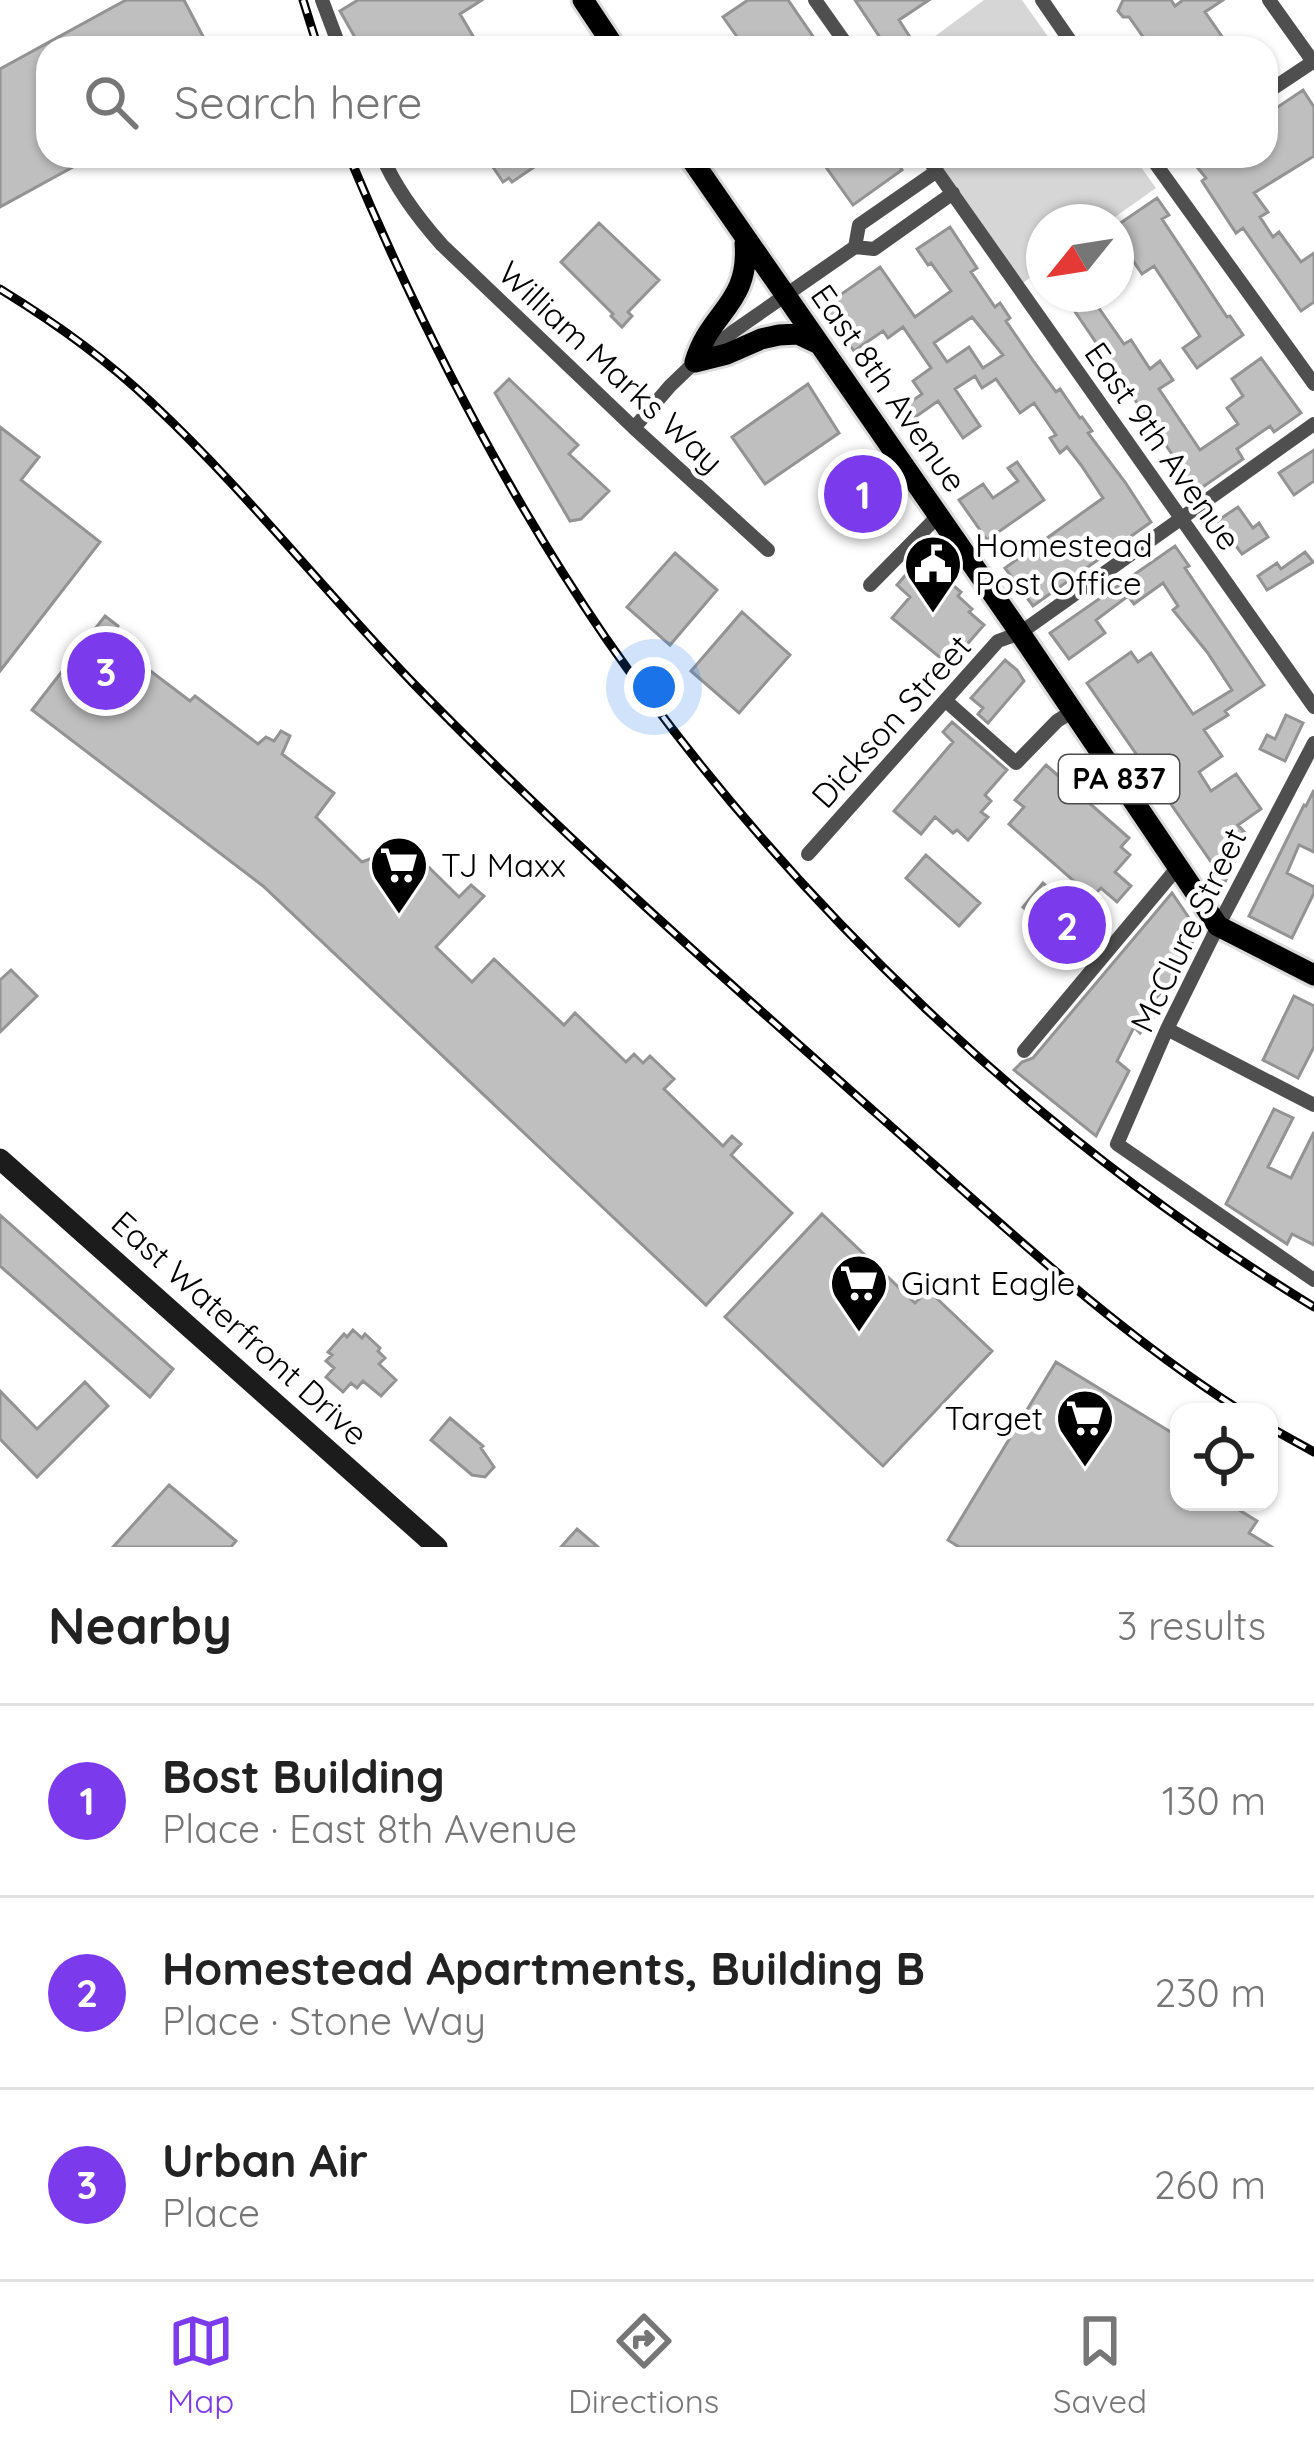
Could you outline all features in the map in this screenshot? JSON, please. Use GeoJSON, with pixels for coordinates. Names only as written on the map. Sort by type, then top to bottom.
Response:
{"type":"FeatureCollection","features":[{"type":"Feature","properties":{"kind":"main road"},"geometry":{"type":"LineString","coordinates":[[583,0],[607,36]]}},
{"type":"Feature","properties":{"kind":"main road","name":"East 8th Avenue"},"geometry":{"type":"LineString","coordinates":[[697,168],[1218,926],[1314,975]]}},
{"type":"Feature","properties":{"kind":"main road"},"geometry":{"type":"LineString","coordinates":[[695,362],[706,332],[740,288],[747,264],[745,238]]}},
{"type":"Feature","properties":{"kind":"main road"},"geometry":{"type":"LineString","coordinates":[[695,362],[779,335],[798,334],[818,344]]}},
{"type":"Feature","properties":{"kind":"street"},"geometry":{"type":"LineString","coordinates":[[322,0],[336,36]]}},
{"type":"Feature","properties":{"kind":"street"},"geometry":{"type":"LineString","coordinates":[[815,0],[840,36]]}},
{"type":"Feature","properties":{"kind":"street"},"geometry":{"type":"LineString","coordinates":[[1042,0],[1067,36]]}},
{"type":"Feature","properties":{"kind":"street"},"geometry":{"type":"LineString","coordinates":[[1269,0],[1314,62],[1278,85]]}},
{"type":"Feature","properties":{"kind":"street","name":"William Marks Way"},"geometry":{"type":"LineString","coordinates":[[388,168],[420,220],[442,244],[768,550]]}},
{"type":"Feature","properties":{"kind":"street","name":"East 9th Avenue"},"geometry":{"type":"LineString","coordinates":[[935,168],[1314,707]]}},
{"type":"Feature","properties":{"kind":"street"},"geometry":{"type":"LineString","coordinates":[[1159,168],[1314,384]]}},
{"type":"Feature","properties":{"kind":"street"},"geometry":{"type":"LineString","coordinates":[[855,247],[859,225],[937,171]]}},
{"type":"Feature","properties":{"kind":"street"},"geometry":{"type":"LineString","coordinates":[[634,428],[695,362],[784,296],[855,247],[874,249],[953,193]]}},
{"type":"Feature","properties":{"kind":"street","name":"Dickson Street"},"geometry":{"type":"LineString","coordinates":[[808,854],[998,641],[1020,633],[1314,424]]}},
{"type":"Feature","properties":{"kind":"street"},"geometry":{"type":"LineString","coordinates":[[870,584],[938,516]]}},
{"type":"Feature","properties":{"kind":"street"},"geometry":{"type":"LineString","coordinates":[[946,701],[1016,763],[1073,711]]}},
{"type":"Feature","properties":{"kind":"street","name":"McClure Street"},"geometry":{"type":"LineString","coordinates":[[1312,752],[1218,926],[1117,1144],[1314,1280]]}},
{"type":"Feature","properties":{"kind":"street"},"geometry":{"type":"LineString","coordinates":[[1024,1051],[1178,867]]}},
{"type":"Feature","properties":{"kind":"street"},"geometry":{"type":"LineString","coordinates":[[1167,1029],[1314,1105]]}},
{"type":"Feature","properties":{"kind":"street","name":"East Waterfront Drive"},"geometry":{"type":"LineString","coordinates":[[0,1159],[437,1547]]}},
{"type":"Feature","properties":{"kind":"shaded area"},"geometry":{"type":"Polygon","coordinates":[[[984,0],[1022,0],[1048,36],[935,36],[984,0]]]}},
{"type":"Feature","properties":{"kind":"shaded area"},"geometry":{"type":"Polygon","coordinates":[[[942,168],[1142,168],[1156,188],[1133,204],[1026,204],[1023,283],[942,168]]]}},
{"type":"Feature","properties":{"kind":"building"},"geometry":{"type":"Polygon","coordinates":[[[126,0],[184,0],[203,36],[60,36],[126,0]]]}},
{"type":"Feature","properties":{"kind":"building"},"geometry":{"type":"Polygon","coordinates":[[[358,0],[482,0],[460,14],[473,36],[354,36],[340,11],[358,0]]]}},
{"type":"Feature","properties":{"kind":"building"},"geometry":{"type":"Polygon","coordinates":[[[748,0],[788,0],[813,36],[736,36],[723,17],[748,0]]]}},
{"type":"Feature","properties":{"kind":"building"},"geometry":{"type":"Polygon","coordinates":[[[855,0],[929,0],[899,20],[909,36],[879,36],[855,0]]]}},
{"type":"Feature","properties":{"kind":"building"},"geometry":{"type":"Polygon","coordinates":[[[1123,0],[1171,0],[1175,6],[1183,0],[1223,0],[1205,12],[1222,36],[1142,36],[1129,17],[1118,11],[1123,0]]]}},
{"type":"Feature","properties":{"kind":"building"},"geometry":{"type":"Polygon","coordinates":[[[36,49],[36,168],[71,168],[0,207],[0,69],[36,49]]]}},
{"type":"Feature","properties":{"kind":"building"},"geometry":{"type":"Polygon","coordinates":[[[1303,90],[1314,107],[1314,156],[1254,193],[1268,212],[1260,217],[1273,237],[1279,232],[1301,262],[1314,253],[1314,302],[1301,311],[1243,228],[1236,233],[1198,168],[1278,168],[1278,107],[1303,90]]]}},
{"type":"Feature","properties":{"kind":"building"},"geometry":{"type":"Polygon","coordinates":[[[494,168],[533,168],[512,182],[509,178],[503,182],[494,168]]]}},
{"type":"Feature","properties":{"kind":"building"},"geometry":{"type":"Polygon","coordinates":[[[827,168],[901,168],[902,170],[853,205],[827,168]]]}},
{"type":"Feature","properties":{"kind":"building"},"geometry":{"type":"Polygon","coordinates":[[[1157,198],[1169,215],[1162,219],[1243,335],[1197,368],[1183,348],[1200,336],[1154,266],[1142,274],[1134,262],[1134,214],[1157,198]]]}},
{"type":"Feature","properties":{"kind":"building"},"geometry":{"type":"Polygon","coordinates":[[[599,223],[659,280],[628,312],[632,316],[622,327],[561,262],[599,223]]]}},
{"type":"Feature","properties":{"kind":"building"},"geometry":{"type":"Polygon","coordinates":[[[950,227],[977,268],[971,272],[995,307],[1000,303],[1010,318],[1006,321],[1034,362],[1082,417],[1092,431],[1088,433],[1151,522],[1033,606],[1005,568],[1103,498],[1081,465],[1067,447],[1060,453],[1050,438],[1056,435],[1034,403],[1020,413],[996,379],[982,388],[975,376],[955,389],[980,426],[963,438],[938,401],[904,425],[895,413],[922,394],[913,381],[931,368],[903,327],[888,338],[883,331],[854,351],[823,307],[880,267],[915,317],[951,291],[917,249],[950,227]],[[972,317],[934,343],[947,362],[969,347],[983,368],[1003,355],[972,317]]]}},
{"type":"Feature","properties":{"kind":"building"},"geometry":{"type":"Polygon","coordinates":[[[1075,312],[1102,312],[1124,344],[1131,340],[1150,369],[1160,361],[1173,380],[1159,389],[1200,450],[1238,424],[1227,408],[1243,396],[1232,379],[1261,358],[1301,413],[1274,432],[1270,426],[1237,449],[1243,459],[1197,491],[1075,312]]]}},
{"type":"Feature","properties":{"kind":"building"},"geometry":{"type":"Polygon","coordinates":[[[509,379],[578,445],[569,454],[609,491],[581,519],[570,521],[495,393],[509,379]]]}},
{"type":"Feature","properties":{"kind":"building"},"geometry":{"type":"Polygon","coordinates":[[[808,384],[839,433],[765,484],[732,437],[808,384]]]}},
{"type":"Feature","properties":{"kind":"building"},"geometry":{"type":"Polygon","coordinates":[[[0,427],[39,457],[21,480],[100,542],[0,671],[0,427]]]}},
{"type":"Feature","properties":{"kind":"building"},"geometry":{"type":"Polygon","coordinates":[[[1314,450],[1314,481],[1294,495],[1279,473],[1314,450]]]}},
{"type":"Feature","properties":{"kind":"building"},"geometry":{"type":"Polygon","coordinates":[[[1017,462],[1044,500],[987,540],[959,500],[983,484],[993,498],[1018,481],[1008,468],[1017,462]]]}},
{"type":"Feature","properties":{"kind":"building"},"geometry":{"type":"Polygon","coordinates":[[[872,464],[888,488],[858,519],[838,500],[872,464]]]}},
{"type":"Feature","properties":{"kind":"building"},"geometry":{"type":"Polygon","coordinates":[[[1238,507],[1253,528],[1259,523],[1268,537],[1242,554],[1217,521],[1238,507]]]}},
{"type":"Feature","properties":{"kind":"building"},"geometry":{"type":"Polygon","coordinates":[[[1175,546],[1264,685],[1204,730],[1222,756],[1199,772],[1211,791],[1236,774],[1261,809],[1238,825],[1247,835],[1225,882],[1087,683],[1131,652],[1138,662],[1151,653],[1193,714],[1232,690],[1173,610],[1178,606],[1163,583],[1134,604],[1128,596],[1096,620],[1105,633],[1069,659],[1050,633],[1175,546]]]}},
{"type":"Feature","properties":{"kind":"building"},"geometry":{"type":"Polygon","coordinates":[[[1305,552],[1313,562],[1267,590],[1258,576],[1277,563],[1281,569],[1305,552]]]}},
{"type":"Feature","properties":{"kind":"building"},"geometry":{"type":"Polygon","coordinates":[[[675,553],[717,590],[670,645],[627,607],[675,553]]]}},
{"type":"Feature","properties":{"kind":"building","name":"Homestead Post Office"},"geometry":{"type":"Polygon","coordinates":[[[916,563],[936,581],[941,575],[961,592],[958,596],[972,609],[969,612],[984,625],[949,665],[892,618],[910,597],[897,585],[916,563]]]}},
{"type":"Feature","properties":{"kind":"building"},"geometry":{"type":"Polygon","coordinates":[[[742,612],[790,655],[739,713],[691,671],[742,612]]]}},
{"type":"Feature","properties":{"kind":"building"},"geometry":{"type":"Polygon","coordinates":[[[105,616],[118,626],[111,641],[190,701],[195,696],[258,744],[266,737],[274,741],[281,731],[290,736],[282,754],[334,793],[316,817],[362,862],[375,857],[381,864],[402,841],[459,897],[471,885],[484,896],[436,947],[472,982],[494,959],[564,1025],[575,1013],[626,1062],[634,1054],[643,1063],[650,1056],[674,1079],[664,1089],[723,1146],[732,1136],[741,1144],[731,1155],[792,1213],[706,1305],[263,886],[32,710],[105,616]]]}},
{"type":"Feature","properties":{"kind":"building"},"geometry":{"type":"Polygon","coordinates":[[[1005,660],[1024,681],[988,723],[978,714],[983,708],[971,698],[1005,660]]]}},
{"type":"Feature","properties":{"kind":"building"},"geometry":{"type":"Polygon","coordinates":[[[1286,715],[1303,723],[1285,761],[1260,749],[1267,735],[1275,739],[1286,715]]]}},
{"type":"Feature","properties":{"kind":"building"},"geometry":{"type":"Polygon","coordinates":[[[952,722],[1007,770],[985,795],[991,801],[981,812],[988,817],[968,840],[935,817],[921,834],[894,811],[953,742],[943,732],[952,722]]]}},
{"type":"Feature","properties":{"kind":"building"},"geometry":{"type":"Polygon","coordinates":[[[1046,765],[1129,838],[1121,847],[1130,855],[1115,872],[1131,886],[1117,902],[1101,888],[1092,897],[1009,824],[1024,807],[1015,800],[1046,765]]]}},
{"type":"Feature","properties":{"kind":"building"},"geometry":{"type":"Polygon","coordinates":[[[1314,790],[1314,852],[1299,845],[1287,873],[1314,887],[1314,893],[1292,938],[1249,916],[1314,790]]]}},
{"type":"Feature","properties":{"kind":"building"},"geometry":{"type":"Polygon","coordinates":[[[926,855],[980,903],[959,926],[906,878],[926,855]]]}},
{"type":"Feature","properties":{"kind":"building"},"geometry":{"type":"Polygon","coordinates":[[[1043,883],[1098,932],[1077,955],[1023,907],[1043,883]]]}},
{"type":"Feature","properties":{"kind":"building"},"geometry":{"type":"Polygon","coordinates":[[[1172,893],[1198,931],[1173,980],[1152,1002],[1160,1010],[1140,1033],[1134,1027],[1117,1061],[1129,1071],[1096,1136],[1014,1070],[1033,1058],[1172,893]]]}},
{"type":"Feature","properties":{"kind":"building"},"geometry":{"type":"Polygon","coordinates":[[[11,970],[37,996],[0,1032],[0,980],[11,970]]]}},
{"type":"Feature","properties":{"kind":"building"},"geometry":{"type":"Polygon","coordinates":[[[1294,996],[1314,1006],[1314,1047],[1298,1078],[1263,1060],[1294,996]]]}},
{"type":"Feature","properties":{"kind":"building"},"geometry":{"type":"Polygon","coordinates":[[[1274,1109],[1293,1118],[1268,1167],[1291,1178],[1314,1132],[1314,1245],[1292,1234],[1287,1244],[1226,1204],[1274,1109]]]}},
{"type":"Feature","properties":{"kind":"building","name":"Giant Eagle"},"geometry":{"type":"Polygon","coordinates":[[[822,1214],[915,1303],[928,1290],[992,1351],[883,1466],[725,1317],[822,1214]]]}},
{"type":"Feature","properties":{"kind":"building"},"geometry":{"type":"Polygon","coordinates":[[[0,1215],[173,1369],[150,1397],[0,1266],[0,1215]]]}},
{"type":"Feature","properties":{"kind":"building"},"geometry":{"type":"Polygon","coordinates":[[[353,1330],[380,1348],[385,1358],[379,1364],[396,1380],[381,1396],[363,1381],[357,1388],[351,1383],[343,1392],[326,1377],[334,1368],[326,1361],[332,1355],[328,1352],[353,1330]]]}},
{"type":"Feature","properties":{"kind":"building","name":"Target"},"geometry":{"type":"Polygon","coordinates":[[[1056,1362],[1170,1432],[1170,1511],[1241,1511],[1257,1521],[1249,1533],[1272,1547],[959,1547],[948,1540],[1056,1362]]]}},
{"type":"Feature","properties":{"kind":"building"},"geometry":{"type":"Polygon","coordinates":[[[85,1382],[108,1406],[37,1477],[0,1439],[0,1391],[37,1429],[85,1382]]]}},
{"type":"Feature","properties":{"kind":"building"},"geometry":{"type":"Polygon","coordinates":[[[450,1418],[483,1446],[494,1467],[485,1477],[472,1475],[431,1440],[450,1418]]]}},
{"type":"Feature","properties":{"kind":"building"},"geometry":{"type":"Polygon","coordinates":[[[169,1485],[236,1541],[231,1547],[113,1547],[169,1485]]]}},
{"type":"Feature","properties":{"kind":"building"},"geometry":{"type":"Polygon","coordinates":[[[577,1529],[598,1547],[561,1547],[577,1529]]]}},
{"type":"Feature","properties":{"kind":"railway"},"geometry":{"type":"LineString","coordinates":[[303,0],[314,36]]}},
{"type":"Feature","properties":{"kind":"railway"},"geometry":{"type":"LineString","coordinates":[[354,168],[434,342],[532,522],[605,637],[755,830],[925,1008],[1017,1091],[1113,1169],[1314,1307]]}},
{"type":"Feature","properties":{"kind":"railway"},"geometry":{"type":"LineString","coordinates":[[0,289],[79,342],[152,403],[412,682],[699,956],[1054,1270],[1146,1345],[1230,1403]]}},
{"type":"Feature","properties":{"kind":"railway"},"geometry":{"type":"LineString","coordinates":[[1278,1432],[1314,1452]]}},
{"type":"Feature","properties":{"kind":"place","name":"Bost Building"},"geometry":{"type":"Point","coordinates":[863,494]}},
{"type":"Feature","properties":{"kind":"place","name":"Homestead Post Office"},"geometry":{"type":"Point","coordinates":[933,615]}},
{"type":"Feature","properties":{"kind":"place","name":"Urban Air"},"geometry":{"type":"Point","coordinates":[106,671]}},
{"type":"Feature","properties":{"kind":"place","name":"TJ Maxx"},"geometry":{"type":"Point","coordinates":[399,916]}},
{"type":"Feature","properties":{"kind":"place","name":"Homestead Apartments, Building B"},"geometry":{"type":"Point","coordinates":[1067,925]}},
{"type":"Feature","properties":{"kind":"place","name":"Giant Eagle"},"geometry":{"type":"Point","coordinates":[859,1334]}},
{"type":"Feature","properties":{"kind":"place","name":"Target"},"geometry":{"type":"Point","coordinates":[1085,1469]}}]}
